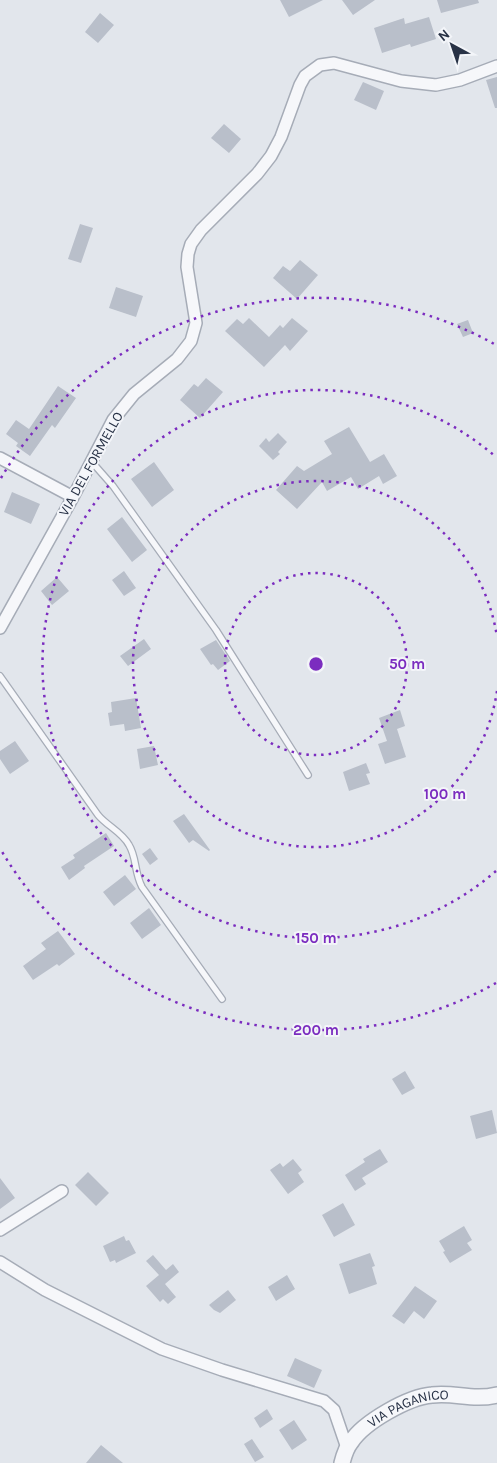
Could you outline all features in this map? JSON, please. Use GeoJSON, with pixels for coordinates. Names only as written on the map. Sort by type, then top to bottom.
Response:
{"type":"FeatureCollection","features":[{"type":"Feature","properties":{"kind":"street","name":"VIA DEL FORMELLO"},"geometry":{"type":"LineString","coordinates":[[0,628],[73,497],[110,424],[127,401],[145,383],[177,359],[191,341],[196,323],[187,267],[191,244],[204,226],[257,174],[271,156],[281,137],[300,85],[309,73],[320,65],[334,63],[401,81],[436,85],[460,80],[497,66]]}},
{"type":"Feature","properties":{"kind":"street"},"geometry":{"type":"LineString","coordinates":[[0,458],[73,497]]}},
{"type":"Feature","properties":{"kind":"street"},"geometry":{"type":"LineString","coordinates":[[0,1230],[62,1191]]}},
{"type":"Feature","properties":{"kind":"street"},"geometry":{"type":"LineString","coordinates":[[0,1262],[33,1283],[162,1349],[222,1370],[324,1401],[334,1410],[347,1448]]}},
{"type":"Feature","properties":{"kind":"street","name":"VIA PAGANICO"},"geometry":{"type":"LineString","coordinates":[[342,1463],[347,1448],[354,1438],[370,1424],[400,1406],[422,1396],[440,1394],[474,1398],[497,1395]]}},
{"type":"Feature","properties":{"kind":"lane"},"geometry":{"type":"LineString","coordinates":[[91,461],[113,486],[216,630],[308,775]]}},
{"type":"Feature","properties":{"kind":"lane"},"geometry":{"type":"LineString","coordinates":[[0,676],[98,815],[126,840],[133,853],[135,871],[142,887],[222,999]]}},
{"type":"Feature","properties":{"kind":"building"},"geometry":{"type":"Polygon","coordinates":[[[280,0],[323,0],[289,17],[280,0]]]}},
{"type":"Feature","properties":{"kind":"building"},"geometry":{"type":"Polygon","coordinates":[[[342,0],[375,0],[353,15],[342,0]]]}},
{"type":"Feature","properties":{"kind":"building"},"geometry":{"type":"Polygon","coordinates":[[[437,0],[478,0],[479,3],[441,13],[437,0]]]}},
{"type":"Feature","properties":{"kind":"building"},"geometry":{"type":"Polygon","coordinates":[[[100,13],[114,25],[98,43],[85,32],[100,13]]]}},
{"type":"Feature","properties":{"kind":"building"},"geometry":{"type":"Polygon","coordinates":[[[429,17],[436,39],[411,47],[410,44],[382,53],[374,28],[404,18],[405,24],[429,17]]]}},
{"type":"Feature","properties":{"kind":"building"},"geometry":{"type":"Polygon","coordinates":[[[497,77],[497,108],[495,108],[486,80],[497,77]]]}},
{"type":"Feature","properties":{"kind":"building"},"geometry":{"type":"Polygon","coordinates":[[[363,82],[384,91],[376,110],[354,100],[363,82]]]}},
{"type":"Feature","properties":{"kind":"building"},"geometry":{"type":"Polygon","coordinates":[[[224,124],[241,139],[229,153],[211,138],[224,124]]]}},
{"type":"Feature","properties":{"kind":"building"},"geometry":{"type":"Polygon","coordinates":[[[80,224],[93,228],[81,263],[68,259],[80,224]]]}},
{"type":"Feature","properties":{"kind":"building"},"geometry":{"type":"Polygon","coordinates":[[[300,260],[318,275],[297,299],[273,278],[283,266],[290,271],[300,260]]]}},
{"type":"Feature","properties":{"kind":"building"},"geometry":{"type":"Polygon","coordinates":[[[116,287],[143,296],[136,317],[109,308],[116,287]]]}},
{"type":"Feature","properties":{"kind":"building"},"geometry":{"type":"Polygon","coordinates":[[[249,318],[269,337],[280,325],[283,328],[292,318],[308,331],[290,351],[285,345],[264,367],[225,331],[237,319],[243,324],[249,318]]]}},
{"type":"Feature","properties":{"kind":"building"},"geometry":{"type":"Polygon","coordinates":[[[468,320],[473,333],[463,337],[457,324],[468,320]]]}},
{"type":"Feature","properties":{"kind":"building"},"geometry":{"type":"Polygon","coordinates":[[[206,378],[223,392],[200,418],[180,400],[194,384],[198,387],[206,378]]]}},
{"type":"Feature","properties":{"kind":"building"},"geometry":{"type":"Polygon","coordinates":[[[58,386],[76,398],[55,428],[52,425],[30,456],[16,446],[18,443],[6,434],[16,420],[29,429],[58,386]]]}},
{"type":"Feature","properties":{"kind":"building"},"geometry":{"type":"Polygon","coordinates":[[[349,427],[370,462],[384,454],[397,476],[383,484],[379,476],[358,489],[351,477],[327,491],[322,482],[297,509],[276,490],[297,466],[304,471],[332,454],[324,441],[349,427]]]}},
{"type":"Feature","properties":{"kind":"building"},"geometry":{"type":"Polygon","coordinates":[[[278,433],[287,442],[278,452],[280,454],[273,460],[259,446],[266,438],[269,442],[278,433]]]}},
{"type":"Feature","properties":{"kind":"building"},"geometry":{"type":"Polygon","coordinates":[[[154,462],[174,490],[152,507],[131,479],[154,462]]]}},
{"type":"Feature","properties":{"kind":"building"},"geometry":{"type":"Polygon","coordinates":[[[12,492],[40,504],[31,524],[4,512],[12,492]]]}},
{"type":"Feature","properties":{"kind":"building"},"geometry":{"type":"Polygon","coordinates":[[[122,517],[147,550],[132,562],[107,529],[122,517]]]}},
{"type":"Feature","properties":{"kind":"building"},"geometry":{"type":"Polygon","coordinates":[[[124,571],[136,588],[124,596],[112,580],[124,571]]]}},
{"type":"Feature","properties":{"kind":"building"},"geometry":{"type":"Polygon","coordinates":[[[57,577],[69,591],[52,605],[41,591],[57,577]]]}},
{"type":"Feature","properties":{"kind":"building"},"geometry":{"type":"Polygon","coordinates":[[[144,639],[151,649],[128,666],[120,656],[144,639]]]}},
{"type":"Feature","properties":{"kind":"building"},"geometry":{"type":"Polygon","coordinates":[[[216,640],[230,661],[218,670],[213,664],[211,665],[200,649],[216,640]]]}},
{"type":"Feature","properties":{"kind":"building"},"geometry":{"type":"Polygon","coordinates":[[[136,698],[141,728],[125,731],[124,724],[110,726],[108,713],[112,712],[111,702],[136,698]]]}},
{"type":"Feature","properties":{"kind":"building"},"geometry":{"type":"Polygon","coordinates":[[[400,710],[405,726],[397,729],[406,757],[385,764],[378,744],[387,741],[379,718],[400,710]]]}},
{"type":"Feature","properties":{"kind":"building"},"geometry":{"type":"Polygon","coordinates":[[[15,741],[29,761],[10,774],[0,759],[0,751],[15,741]]]}},
{"type":"Feature","properties":{"kind":"building"},"geometry":{"type":"Polygon","coordinates":[[[154,746],[158,765],[140,769],[137,749],[154,746]]]}},
{"type":"Feature","properties":{"kind":"building"},"geometry":{"type":"Polygon","coordinates":[[[366,763],[370,773],[366,774],[370,784],[349,791],[343,772],[366,763]]]}},
{"type":"Feature","properties":{"kind":"building"},"geometry":{"type":"Polygon","coordinates":[[[184,814],[209,851],[193,840],[189,843],[173,821],[184,814]]]}},
{"type":"Feature","properties":{"kind":"building"},"geometry":{"type":"Polygon","coordinates":[[[106,833],[114,846],[84,866],[85,868],[69,880],[61,867],[75,858],[73,855],[106,833]]]}},
{"type":"Feature","properties":{"kind":"building"},"geometry":{"type":"Polygon","coordinates":[[[150,848],[158,859],[150,865],[142,854],[150,848]]]}},
{"type":"Feature","properties":{"kind":"building"},"geometry":{"type":"Polygon","coordinates":[[[125,875],[136,889],[114,906],[103,892],[125,875]]]}},
{"type":"Feature","properties":{"kind":"building"},"geometry":{"type":"Polygon","coordinates":[[[149,908],[161,925],[142,939],[130,923],[149,908]]]}},
{"type":"Feature","properties":{"kind":"building"},"geometry":{"type":"Polygon","coordinates":[[[58,931],[75,954],[59,966],[57,964],[33,980],[23,966],[46,949],[41,943],[58,931]]]}},
{"type":"Feature","properties":{"kind":"building"},"geometry":{"type":"Polygon","coordinates":[[[405,1071],[415,1088],[402,1095],[392,1079],[405,1071]]]}},
{"type":"Feature","properties":{"kind":"building"},"geometry":{"type":"Polygon","coordinates":[[[492,1110],[497,1133],[476,1139],[470,1116],[492,1110]]]}},
{"type":"Feature","properties":{"kind":"building"},"geometry":{"type":"Polygon","coordinates":[[[380,1149],[388,1162],[362,1178],[366,1184],[355,1191],[345,1175],[365,1162],[363,1159],[380,1149]]]}},
{"type":"Feature","properties":{"kind":"building"},"geometry":{"type":"Polygon","coordinates":[[[293,1159],[302,1170],[298,1173],[304,1182],[288,1194],[270,1170],[280,1163],[283,1167],[293,1159]]]}},
{"type":"Feature","properties":{"kind":"building"},"geometry":{"type":"Polygon","coordinates":[[[88,1172],[109,1193],[96,1206],[75,1185],[88,1172]]]}},
{"type":"Feature","properties":{"kind":"building"},"geometry":{"type":"Polygon","coordinates":[[[0,1178],[15,1198],[0,1209],[0,1178]]]}},
{"type":"Feature","properties":{"kind":"building"},"geometry":{"type":"Polygon","coordinates":[[[343,1203],[355,1225],[334,1237],[322,1215],[343,1203]]]}},
{"type":"Feature","properties":{"kind":"building"},"geometry":{"type":"Polygon","coordinates":[[[464,1226],[472,1240],[467,1243],[472,1250],[450,1263],[439,1241],[464,1226]]]}},
{"type":"Feature","properties":{"kind":"building"},"geometry":{"type":"Polygon","coordinates":[[[124,1236],[126,1241],[129,1240],[136,1253],[116,1263],[115,1260],[110,1262],[103,1246],[124,1236]]]}},
{"type":"Feature","properties":{"kind":"building"},"geometry":{"type":"Polygon","coordinates":[[[370,1253],[375,1266],[372,1267],[377,1284],[349,1294],[339,1264],[370,1253]]]}},
{"type":"Feature","properties":{"kind":"building"},"geometry":{"type":"Polygon","coordinates":[[[153,1255],[166,1270],[173,1264],[179,1272],[165,1284],[176,1297],[168,1304],[163,1299],[160,1302],[146,1286],[159,1275],[146,1261],[153,1255]]]}},
{"type":"Feature","properties":{"kind":"building"},"geometry":{"type":"Polygon","coordinates":[[[287,1275],[295,1289],[276,1301],[268,1287],[287,1275]]]}},
{"type":"Feature","properties":{"kind":"building"},"geometry":{"type":"Polygon","coordinates":[[[415,1286],[437,1301],[424,1319],[414,1311],[404,1324],[392,1316],[415,1286]]]}},
{"type":"Feature","properties":{"kind":"building"},"geometry":{"type":"Polygon","coordinates":[[[228,1290],[236,1300],[220,1313],[214,1310],[209,1305],[228,1290]]]}},
{"type":"Feature","properties":{"kind":"building"},"geometry":{"type":"Polygon","coordinates":[[[295,1358],[322,1370],[314,1388],[287,1376],[295,1358]]]}},
{"type":"Feature","properties":{"kind":"building"},"geometry":{"type":"Polygon","coordinates":[[[267,1409],[273,1419],[260,1428],[254,1418],[267,1409]]]}},
{"type":"Feature","properties":{"kind":"building"},"geometry":{"type":"Polygon","coordinates":[[[294,1420],[307,1440],[292,1450],[279,1430],[294,1420]]]}},
{"type":"Feature","properties":{"kind":"building"},"geometry":{"type":"Polygon","coordinates":[[[252,1439],[264,1457],[255,1462],[244,1444],[252,1439]]]}},
{"type":"Feature","properties":{"kind":"building"},"geometry":{"type":"Polygon","coordinates":[[[101,1445],[123,1463],[86,1463],[101,1445]]]}}]}
